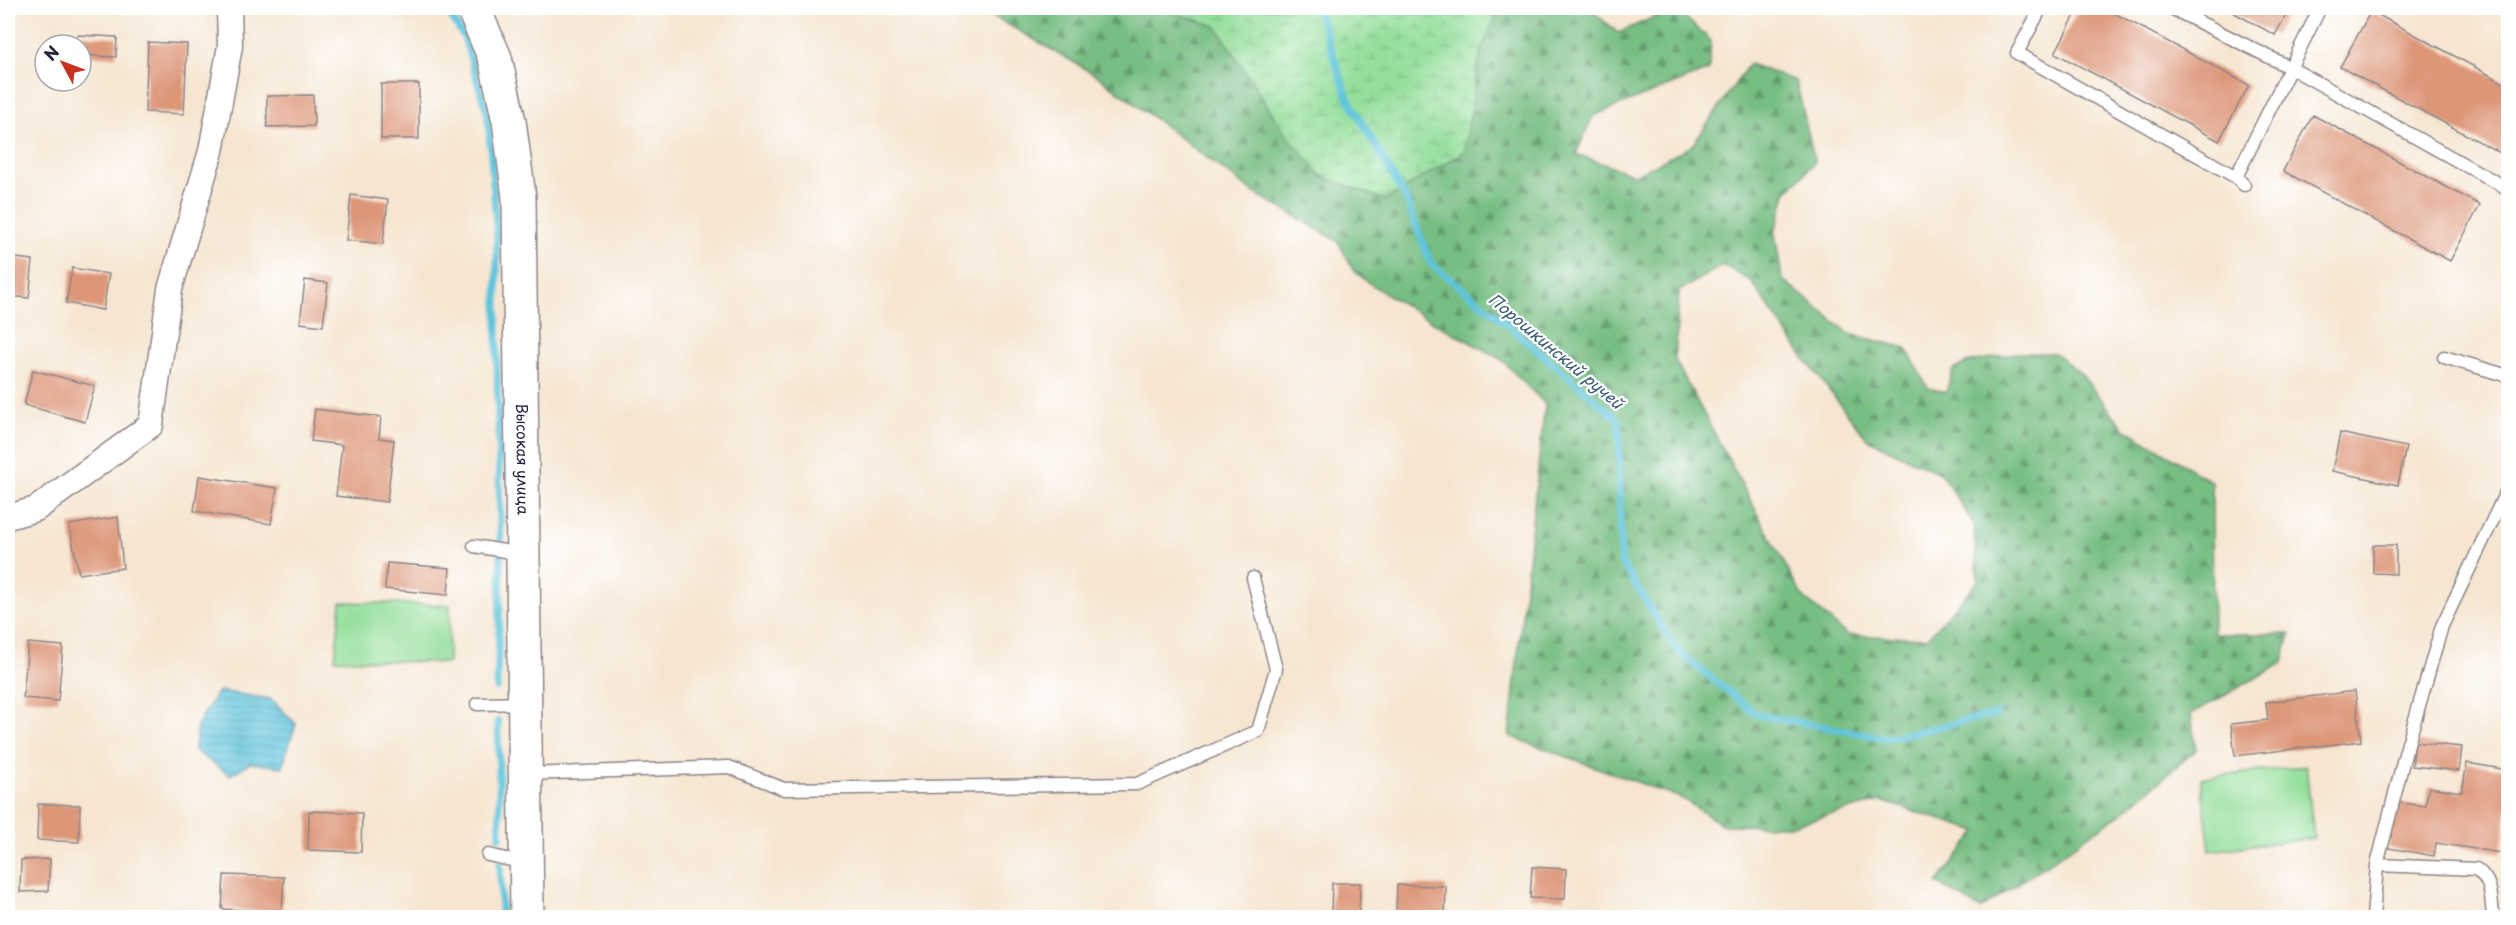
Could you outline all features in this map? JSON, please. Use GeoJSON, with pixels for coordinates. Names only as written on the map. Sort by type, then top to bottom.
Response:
{"type":"FeatureCollection","features":[{"type":"Feature","properties":{"kind":"street"},"geometry":{"type":"LineString","coordinates":[[8,517],[36,509],[151,425],[170,290],[211,151],[230,46],[230,8]]}},
{"type":"Feature","properties":{"kind":"street","name":"Высокая улица"},"geometry":{"type":"LineString","coordinates":[[473,8],[495,58],[509,120],[519,197],[518,553],[524,704],[527,918]]}},
{"type":"Feature","properties":{"kind":"lane"},"geometry":{"type":"LineString","coordinates":[[2041,8],[2017,53],[2240,181],[2319,8]]}},
{"type":"Feature","properties":{"kind":"lane"},"geometry":{"type":"LineString","coordinates":[[2171,8],[2291,68],[2508,189]]}},
{"type":"Feature","properties":{"kind":"lane"},"geometry":{"type":"LineString","coordinates":[[2444,357],[2508,376]]}},
{"type":"Feature","properties":{"kind":"lane"},"geometry":{"type":"LineString","coordinates":[[2373,918],[2377,865],[2405,754],[2442,626],[2508,488]]}},
{"type":"Feature","properties":{"kind":"lane"},"geometry":{"type":"LineString","coordinates":[[474,546],[518,553]]}},
{"type":"Feature","properties":{"kind":"lane"},"geometry":{"type":"LineString","coordinates":[[525,774],[729,767],[784,789],[1137,784],[1258,732],[1276,669],[1253,578]]}},
{"type":"Feature","properties":{"kind":"lane"},"geometry":{"type":"LineString","coordinates":[[477,704],[524,704]]}},
{"type":"Feature","properties":{"kind":"lane"},"geometry":{"type":"LineString","coordinates":[[488,855],[526,863]]}},
{"type":"Feature","properties":{"kind":"lane"},"geometry":{"type":"LineString","coordinates":[[2377,865],[2476,869],[2485,876],[2490,885],[2493,918]]}},
{"type":"Feature","properties":{"kind":"green space"},"geometry":{"type":"Polygon","coordinates":[[[979,8],[1595,8],[1595,13],[1618,33],[1675,8],[1711,41],[1709,70],[1593,116],[1576,154],[1635,175],[1692,146],[1749,64],[1796,81],[1815,162],[1786,193],[1775,233],[1782,279],[1850,334],[1906,348],[1928,388],[1946,392],[1953,370],[1966,363],[2016,353],[2055,353],[2080,373],[2124,428],[2212,482],[2213,634],[2290,634],[2283,663],[2191,714],[2196,750],[2122,813],[1981,909],[1937,883],[1977,831],[1881,801],[1789,826],[1723,825],[1681,798],[1509,736],[1545,404],[1501,359],[1373,286],[1353,270],[1338,241],[1253,192],[1096,75],[979,8]],[[1723,265],[1679,291],[1675,360],[1802,596],[1847,635],[1927,638],[1978,581],[1974,524],[1941,474],[1867,439],[1801,354],[1751,281],[1723,265]]]}},
{"type":"Feature","properties":{"kind":"green space"},"geometry":{"type":"Polygon","coordinates":[[[1158,8],[1500,8],[1481,49],[1464,152],[1385,200],[1321,176],[1283,130],[1216,26],[1158,8]]]}},
{"type":"Feature","properties":{"kind":"green space"},"geometry":{"type":"Polygon","coordinates":[[[341,602],[450,605],[448,663],[335,659],[341,602]]]}},
{"type":"Feature","properties":{"kind":"green space"},"geometry":{"type":"Polygon","coordinates":[[[2306,766],[2314,838],[2210,851],[2201,778],[2306,766]]]}},
{"type":"Feature","properties":{"kind":"water"},"geometry":{"type":"Polygon","coordinates":[[[218,691],[271,699],[296,724],[282,767],[250,763],[230,775],[195,751],[197,725],[218,691]]]}},
{"type":"Feature","properties":{"kind":"building"},"geometry":{"type":"Polygon","coordinates":[[[2079,8],[2105,8],[2249,85],[2219,141],[2055,53],[2079,8]]]}},
{"type":"Feature","properties":{"kind":"building"},"geometry":{"type":"Polygon","coordinates":[[[2225,8],[2290,8],[2275,35],[2225,8]]]}},
{"type":"Feature","properties":{"kind":"building"},"geometry":{"type":"Polygon","coordinates":[[[2371,11],[2508,85],[2508,147],[2504,155],[2340,67],[2371,11]]]}},
{"type":"Feature","properties":{"kind":"building"},"geometry":{"type":"Polygon","coordinates":[[[93,36],[117,37],[116,57],[93,56],[93,36]]]}},
{"type":"Feature","properties":{"kind":"building"},"geometry":{"type":"Polygon","coordinates":[[[148,42],[187,44],[184,114],[145,112],[148,42]]]}},
{"type":"Feature","properties":{"kind":"building"},"geometry":{"type":"Polygon","coordinates":[[[381,84],[419,84],[419,139],[381,139],[381,84]]]}},
{"type":"Feature","properties":{"kind":"building"},"geometry":{"type":"Polygon","coordinates":[[[313,95],[314,126],[267,127],[267,96],[313,95]]]}},
{"type":"Feature","properties":{"kind":"building"},"geometry":{"type":"Polygon","coordinates":[[[2313,115],[2480,205],[2450,261],[2283,171],[2313,115]]]}},
{"type":"Feature","properties":{"kind":"building"},"geometry":{"type":"Polygon","coordinates":[[[351,195],[388,200],[383,244],[346,240],[351,195]]]}},
{"type":"Feature","properties":{"kind":"building"},"geometry":{"type":"Polygon","coordinates":[[[8,257],[33,260],[29,298],[8,296],[8,257]]]}},
{"type":"Feature","properties":{"kind":"building"},"geometry":{"type":"Polygon","coordinates":[[[72,268],[109,274],[103,310],[66,303],[72,268]]]}},
{"type":"Feature","properties":{"kind":"building"},"geometry":{"type":"Polygon","coordinates":[[[305,280],[328,283],[323,326],[300,323],[305,280]]]}},
{"type":"Feature","properties":{"kind":"building"},"geometry":{"type":"Polygon","coordinates":[[[33,370],[95,386],[85,422],[24,405],[33,370]]]}},
{"type":"Feature","properties":{"kind":"building"},"geometry":{"type":"Polygon","coordinates":[[[315,409],[381,417],[379,438],[394,440],[387,502],[336,496],[342,445],[311,441],[315,409]]]}},
{"type":"Feature","properties":{"kind":"building"},"geometry":{"type":"Polygon","coordinates":[[[2340,433],[2406,447],[2398,485],[2332,471],[2340,433]]]}},
{"type":"Feature","properties":{"kind":"building"},"geometry":{"type":"Polygon","coordinates":[[[199,476],[277,488],[271,524],[194,511],[199,476]]]}},
{"type":"Feature","properties":{"kind":"building"},"geometry":{"type":"Polygon","coordinates":[[[118,517],[123,568],[79,574],[69,525],[118,517]]]}},
{"type":"Feature","properties":{"kind":"building"},"geometry":{"type":"Polygon","coordinates":[[[2373,545],[2396,545],[2396,574],[2373,573],[2373,545]]]}},
{"type":"Feature","properties":{"kind":"building"},"geometry":{"type":"Polygon","coordinates":[[[387,563],[450,568],[448,595],[385,589],[387,563]]]}},
{"type":"Feature","properties":{"kind":"building"},"geometry":{"type":"Polygon","coordinates":[[[28,643],[63,646],[58,701],[23,698],[28,643]]]}},
{"type":"Feature","properties":{"kind":"building"},"geometry":{"type":"Polygon","coordinates":[[[2355,691],[2361,741],[2235,756],[2231,724],[2268,720],[2266,702],[2355,691]]]}},
{"type":"Feature","properties":{"kind":"building"},"geometry":{"type":"Polygon","coordinates":[[[2415,742],[2462,747],[2459,771],[2412,766],[2415,742]]]}},
{"type":"Feature","properties":{"kind":"building"},"geometry":{"type":"Polygon","coordinates":[[[2467,763],[2508,770],[2508,809],[2501,853],[2436,843],[2434,856],[2388,848],[2394,802],[2425,806],[2429,787],[2462,792],[2467,763]]]}},
{"type":"Feature","properties":{"kind":"building"},"geometry":{"type":"Polygon","coordinates":[[[38,804],[80,805],[79,842],[37,840],[38,804]]]}},
{"type":"Feature","properties":{"kind":"building"},"geometry":{"type":"Polygon","coordinates":[[[309,811],[362,813],[361,852],[308,850],[309,811]]]}},
{"type":"Feature","properties":{"kind":"building"},"geometry":{"type":"Polygon","coordinates":[[[50,859],[48,891],[20,892],[21,860],[50,859]]]}},
{"type":"Feature","properties":{"kind":"building"},"geometry":{"type":"Polygon","coordinates":[[[1532,867],[1566,869],[1565,899],[1530,898],[1532,867]]]}},
{"type":"Feature","properties":{"kind":"building"},"geometry":{"type":"Polygon","coordinates":[[[224,875],[284,877],[282,912],[222,909],[224,875]]]}},
{"type":"Feature","properties":{"kind":"building"},"geometry":{"type":"Polygon","coordinates":[[[1332,883],[1360,883],[1359,916],[1331,915],[1332,883]]]}},
{"type":"Feature","properties":{"kind":"building"},"geometry":{"type":"Polygon","coordinates":[[[1397,885],[1446,886],[1445,918],[1396,918],[1397,885]]]}},
{"type":"Feature","properties":{"kind":"waterway"},"geometry":{"type":"LineString","coordinates":[[445,8],[464,37],[488,116],[497,235],[501,570],[497,688]]}},
{"type":"Feature","properties":{"kind":"waterway","name":"Порошкинский ручей"},"geometry":{"type":"LineString","coordinates":[[1319,8],[1318,12],[1348,98],[1406,199],[1431,264],[1495,314],[1619,420],[1621,562],[1678,652],[1758,715],[1887,738],[1997,714]]}},
{"type":"Feature","properties":{"kind":"waterway"},"geometry":{"type":"LineString","coordinates":[[498,721],[500,838]]}},
{"type":"Feature","properties":{"kind":"waterway"},"geometry":{"type":"LineString","coordinates":[[500,863],[501,910]]}}]}
